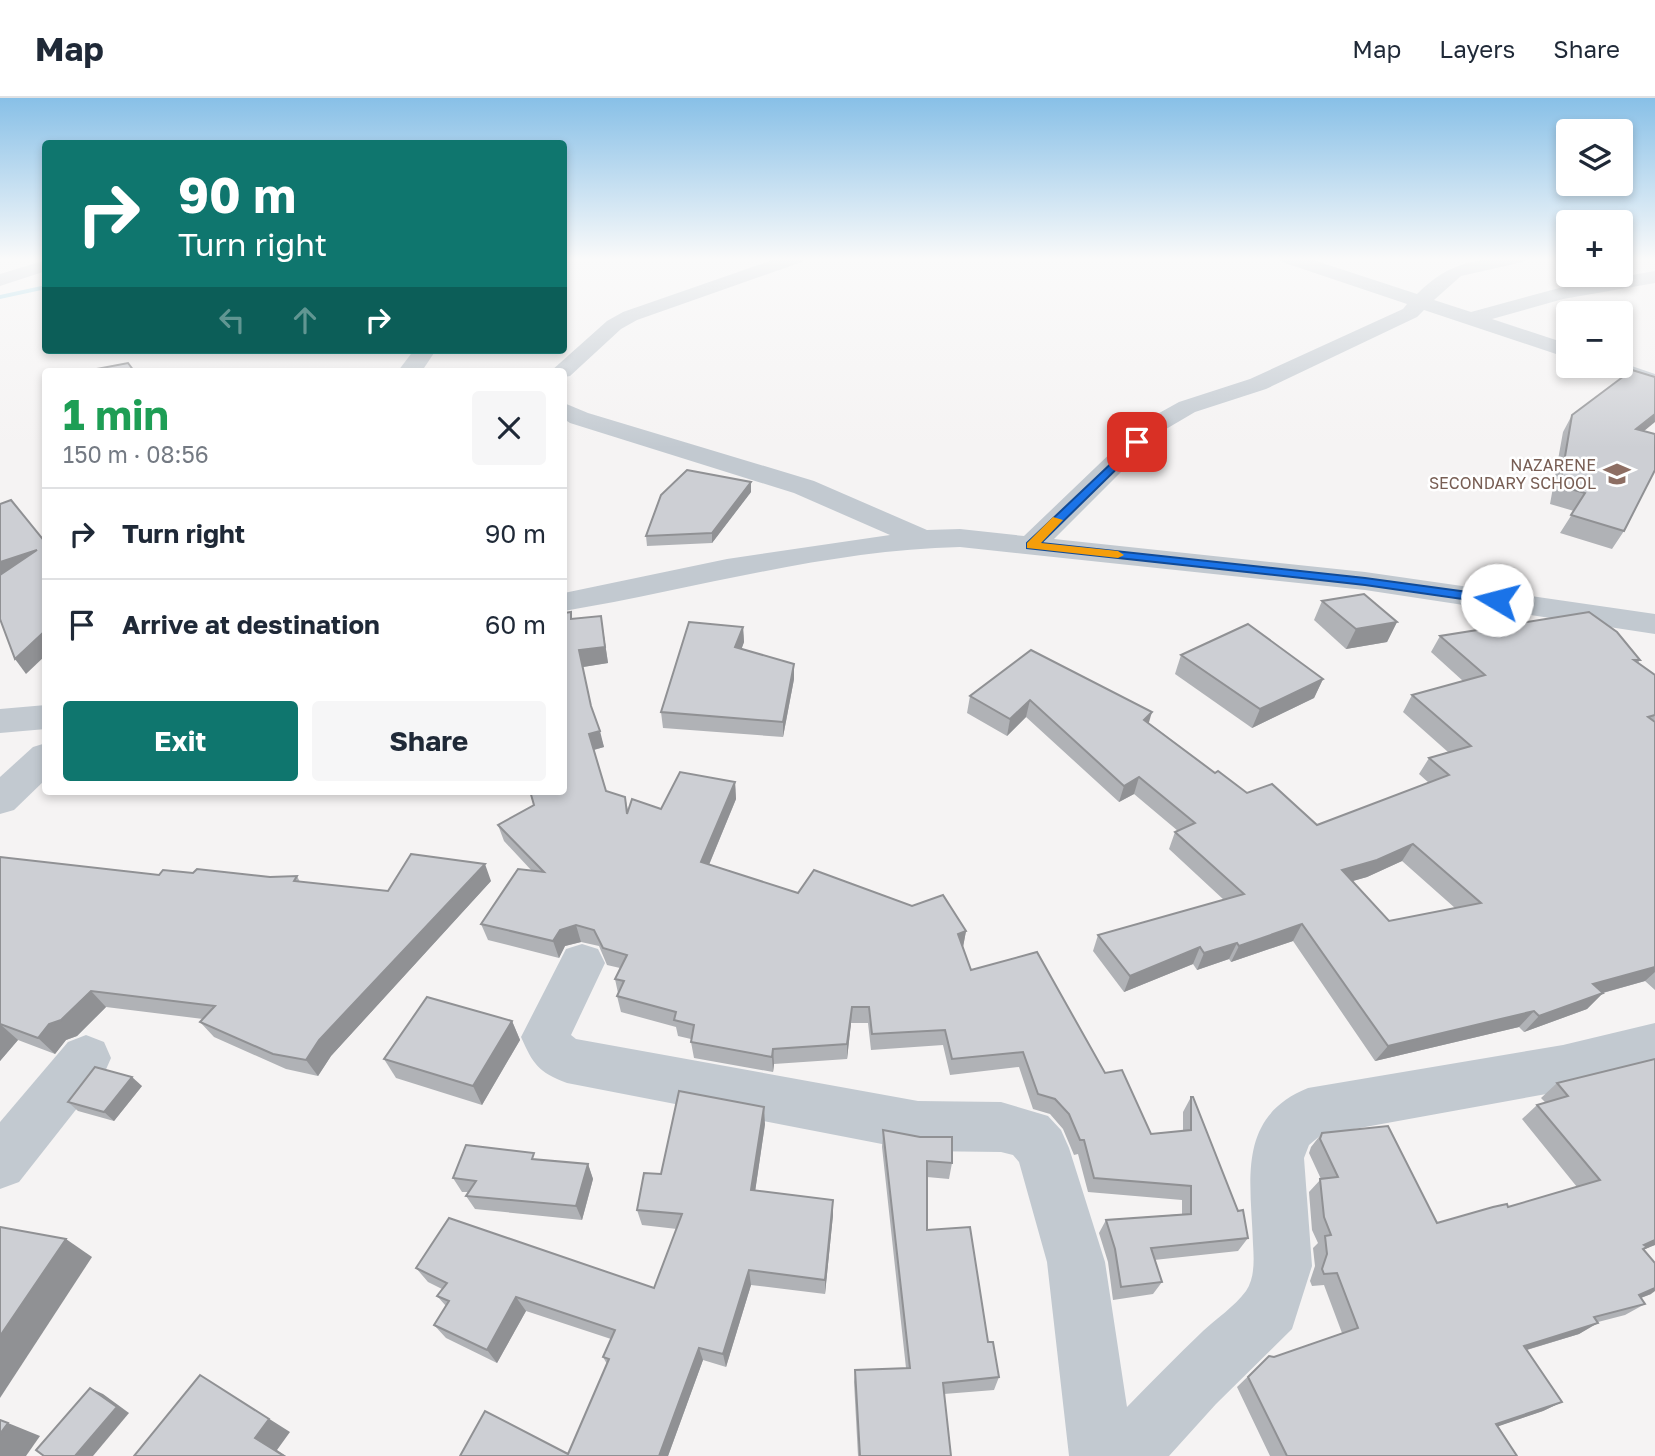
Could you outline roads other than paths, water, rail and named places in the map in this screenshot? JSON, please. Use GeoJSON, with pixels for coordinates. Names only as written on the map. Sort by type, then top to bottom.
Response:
{"type":"FeatureCollection","features":[{"type":"Feature","properties":{"kind":"street"},"geometry":{"type":"LineString","coordinates":[[565,368],[620,321]]}},
{"type":"Feature","properties":{"kind":"street"},"geometry":{"type":"LineString","coordinates":[[1032,545],[1152,427],[1187,407],[1258,384],[1392,321]]}},
{"type":"Feature","properties":{"kind":"street"},"geometry":{"type":"LineString","coordinates":[[1484,321],[1556,347]]}},
{"type":"Feature","properties":{"kind":"street"},"geometry":{"type":"LineString","coordinates":[[1633,374],[1655,382]]}},
{"type":"Feature","properties":{"kind":"street"},"geometry":{"type":"LineString","coordinates":[[567,412],[579,418],[804,487],[923,539]]}},
{"type":"Feature","properties":{"kind":"street"},"geometry":{"type":"LineString","coordinates":[[567,601],[620,588],[727,568],[923,539],[960,538],[1365,581],[1655,624]]}},
{"type":"Feature","properties":{"kind":"street"},"geometry":{"type":"LineString","coordinates":[[1602,615],[1625,648]]}},
{"type":"Feature","properties":{"kind":"street"},"geometry":{"type":"LineString","coordinates":[[0,721],[42,717]]}},
{"type":"Feature","properties":{"kind":"street"},"geometry":{"type":"LineString","coordinates":[[0,800],[42,761]]}},
{"type":"Feature","properties":{"kind":"street"},"geometry":{"type":"LineString","coordinates":[[582,963],[545,1037],[554,1052],[567,1060],[918,1126],[1001,1127],[1029,1134],[1042,1148],[1076,1262],[1102,1456]]}},
{"type":"Feature","properties":{"kind":"street"},"geometry":{"type":"LineString","coordinates":[[1125,1456],[1194,1382],[1271,1308],[1283,1266],[1277,1158],[1282,1140],[1291,1127],[1308,1113],[1563,1068],[1655,1045]]}},
{"type":"Feature","properties":{"kind":"street"},"geometry":{"type":"LineString","coordinates":[[0,1163],[86,1058]]}},
{"type":"Feature","properties":{"kind":"place","name":"NAZARENE SECONDARY SCHOOL"},"geometry":{"type":"Point","coordinates":[1617,474]}}]}
